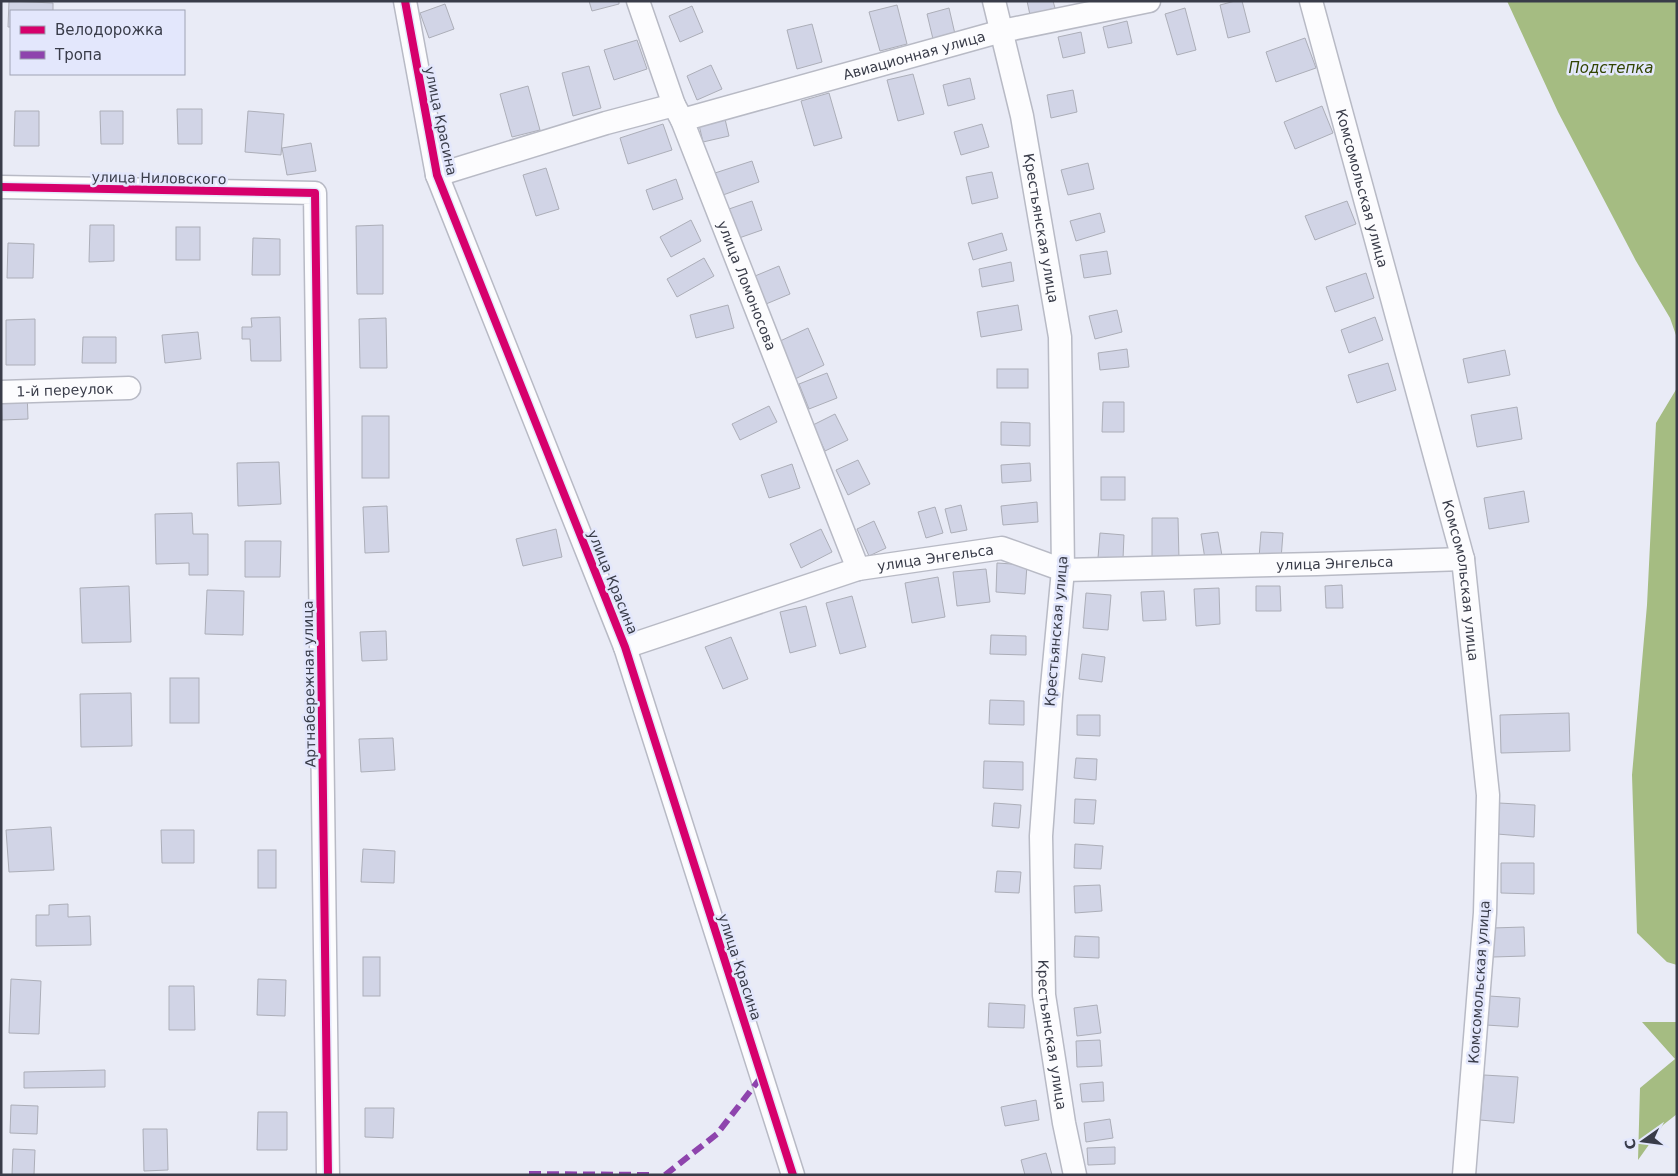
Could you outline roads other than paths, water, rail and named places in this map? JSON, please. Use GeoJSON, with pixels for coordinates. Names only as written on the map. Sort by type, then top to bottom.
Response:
{"type":"FeatureCollection","features":[{"type":"Feature","properties":{"kind":"street","name":"улица Красина"},"geometry":{"type":"LineString","coordinates":[[405,1],[438,175],[625,647],[793,1175]]}},
{"type":"Feature","properties":{"kind":"street","name":"улица Ломоносова"},"geometry":{"type":"LineString","coordinates":[[638,1],[678,112],[858,569]]}},
{"type":"Feature","properties":{"kind":"street","name":"Крестьянская улица"},"geometry":{"type":"LineString","coordinates":[[994,1],[1022,116],[1060,337],[1063,570],[1041,836],[1044,995],[1064,1123],[1075,1175]]}},
{"type":"Feature","properties":{"kind":"street","name":"Авиационная улица"},"geometry":{"type":"LineString","coordinates":[[438,175],[606,123],[678,112],[1002,31],[1149,1]]}},
{"type":"Feature","properties":{"kind":"street","name":"Комсомольская улица"},"geometry":{"type":"LineString","coordinates":[[1311,1],[1463,559],[1488,796],[1485,912],[1464,1175]]}},
{"type":"Feature","properties":{"kind":"street","name":"улица Ниловского"},"geometry":{"type":"LineString","coordinates":[[1,187],[316,193]]}},
{"type":"Feature","properties":{"kind":"street","name":"Артнабережная улица"},"geometry":{"type":"LineString","coordinates":[[316,193],[328,1175]]}},
{"type":"Feature","properties":{"kind":"street","name":"1-й переулок"},"geometry":{"type":"LineString","coordinates":[[1,392],[129,388]]}},
{"type":"Feature","properties":{"kind":"street","name":"улица Энгельса"},"geometry":{"type":"LineString","coordinates":[[625,647],[858,569],[1002,548],[1063,570],[1463,559]]}},
{"type":"Feature","properties":{"kind":"water","name":"Подстепка"},"geometry":{"type":"Polygon","coordinates":[[[1507,1],[1677,1],[1677,338],[1670,318],[1636,261],[1558,112],[1507,1]]]}},
{"type":"Feature","properties":{"kind":"water"},"geometry":{"type":"Polygon","coordinates":[[[1677,388],[1677,965],[1667,962],[1637,933],[1632,775],[1647,605],[1656,423],[1677,388]]]}},
{"type":"Feature","properties":{"kind":"water"},"geometry":{"type":"Polygon","coordinates":[[[1642,1022],[1677,1022],[1677,1114],[1663,1125],[1638,1160],[1640,1088],[1675,1059],[1642,1022]]]}}]}
